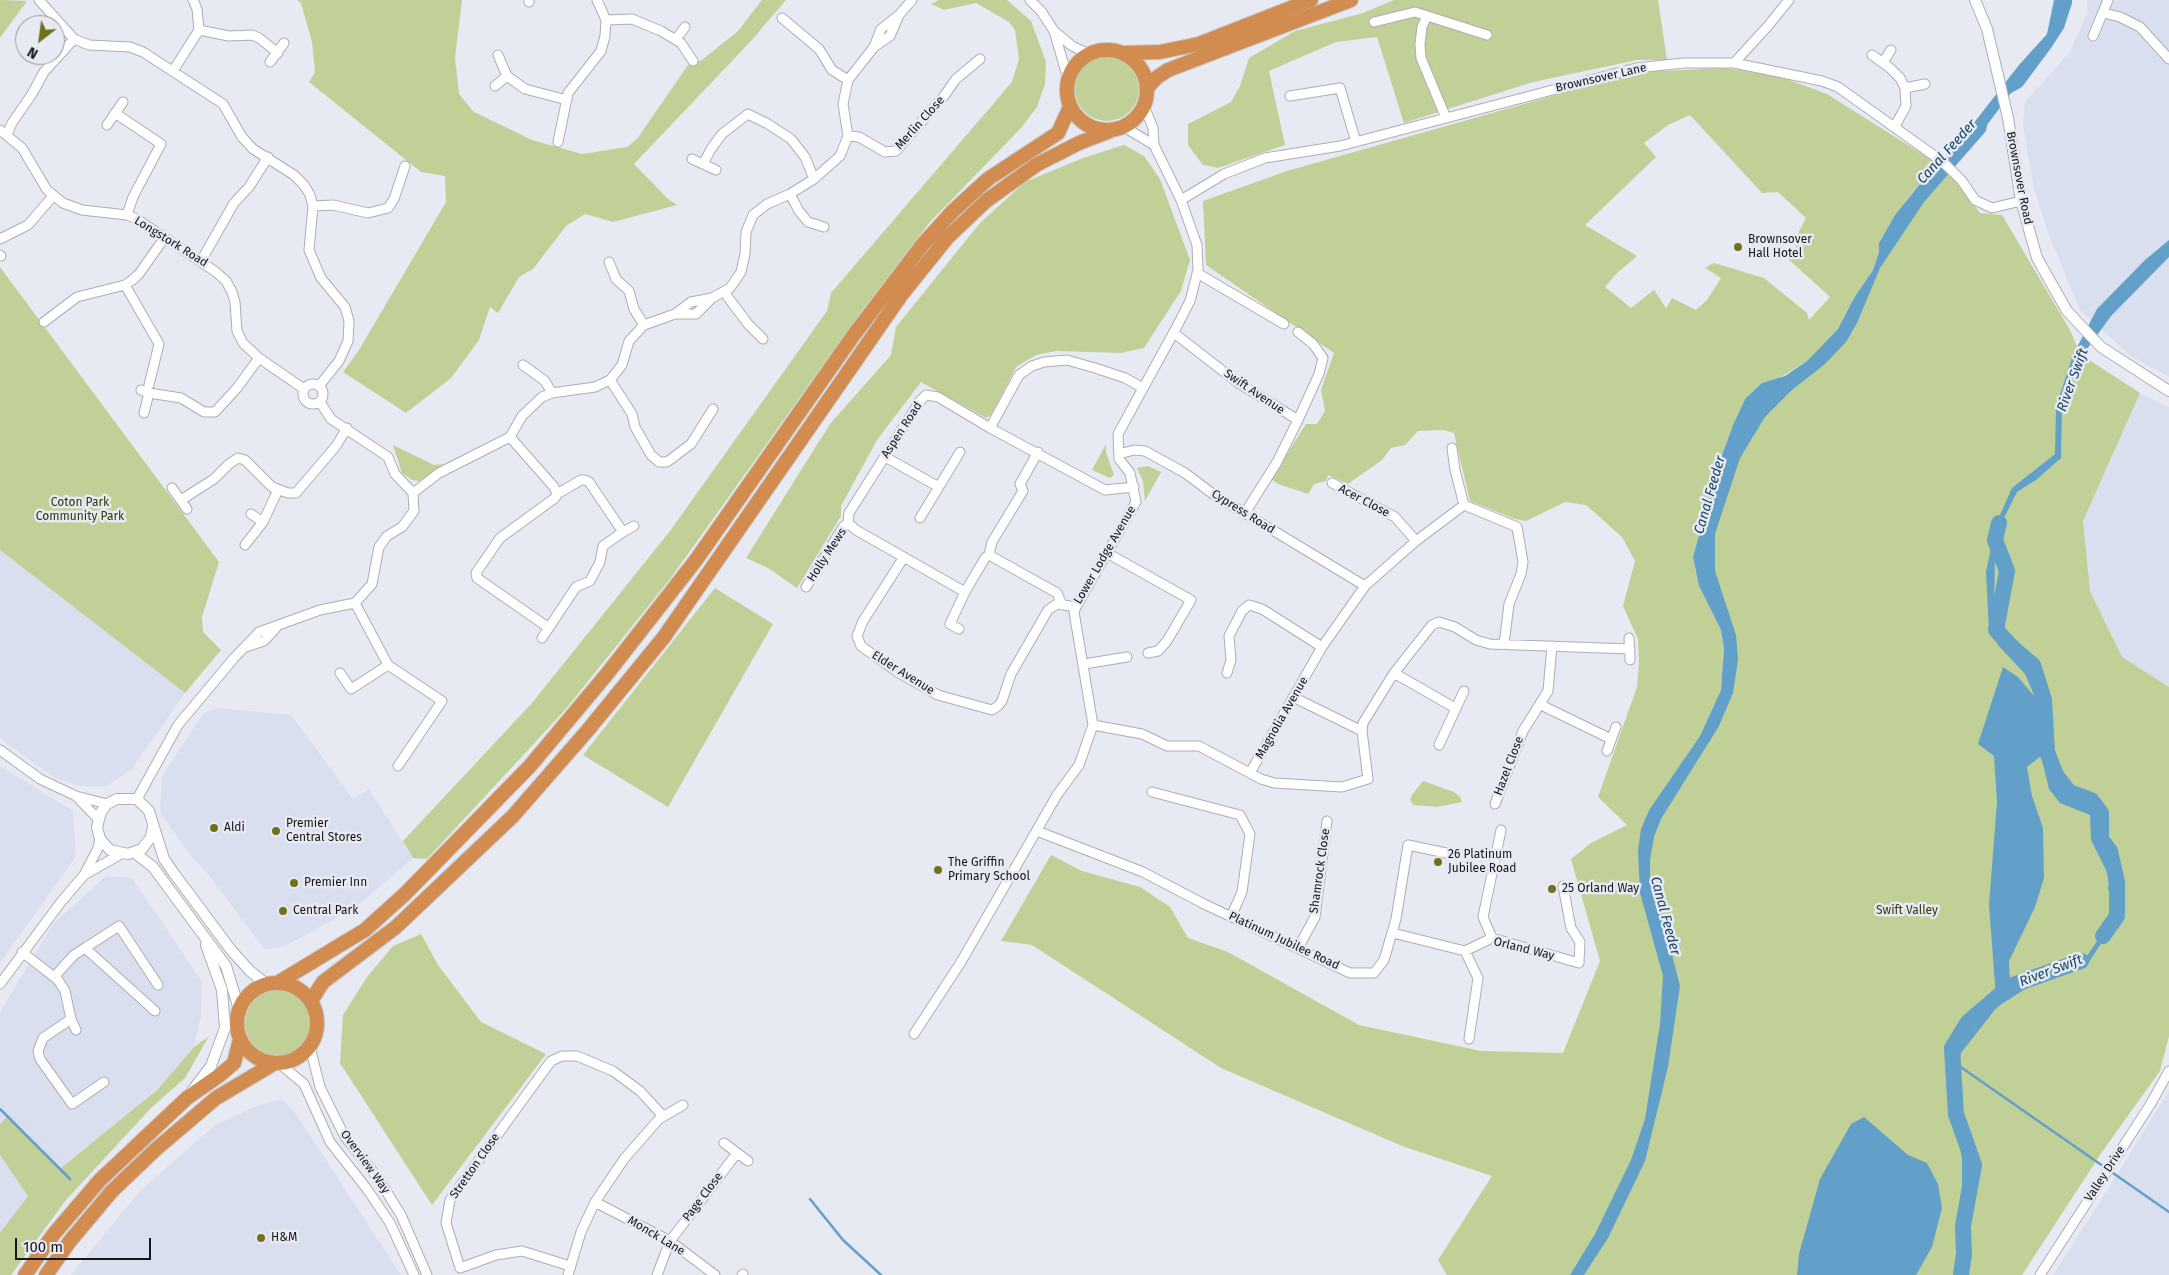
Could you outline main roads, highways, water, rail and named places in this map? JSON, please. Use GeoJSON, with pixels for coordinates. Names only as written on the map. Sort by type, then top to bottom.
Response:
{"type":"FeatureCollection","features":[{"type":"Feature","properties":{"kind":"highway"},"geometry":{"type":"LineString","coordinates":[[1117,129],[1098,130],[1086,125],[1070,107],[1066,88],[1068,79],[1080,60],[1089,54],[1112,50],[1124,53],[1160,52],[1198,44],[1310,0]]}},
{"type":"Feature","properties":{"kind":"highway"},"geometry":{"type":"LineString","coordinates":[[311,1001],[323,982],[396,927],[513,816],[664,636],[902,294],[947,238],[986,201],[1036,165],[1079,143],[1132,122],[1144,106],[1148,87],[1156,78],[1168,70],[1351,0]]}},
{"type":"Feature","properties":{"kind":"highway"},"geometry":{"type":"LineString","coordinates":[[1124,53],[1140,67],[1148,87]]}},
{"type":"Feature","properties":{"kind":"highway"},"geometry":{"type":"LineString","coordinates":[[278,1063],[254,1056],[240,1039],[237,1030],[239,1009],[245,998],[255,989],[273,983],[365,930],[406,893],[530,766],[607,674],[696,560],[753,482],[853,336],[924,244],[952,212],[988,179],[1058,133],[1070,107]]}},
{"type":"Feature","properties":{"kind":"highway"},"geometry":{"type":"LineString","coordinates":[[46,1275],[70,1241],[112,1192],[155,1150],[216,1098],[278,1063],[302,1055],[310,1047],[316,1036],[318,1024],[316,1012],[311,1001],[303,991],[292,985],[273,983]]}},
{"type":"Feature","properties":{"kind":"highway"},"geometry":{"type":"LineString","coordinates":[[25,1275],[53,1235],[100,1180],[187,1098],[234,1063],[240,1039]]}},
{"type":"Feature","properties":{"kind":"water"},"geometry":{"type":"Polygon","coordinates":[[[2054,0],[2072,0],[2072,3],[2064,28],[2051,48],[2022,87],[2011,93],[1987,125],[1986,131],[1924,202],[1880,268],[1857,323],[1846,342],[1825,364],[1792,390],[1765,417],[1740,458],[1715,534],[1715,571],[1736,635],[1738,660],[1733,693],[1719,726],[1661,819],[1654,837],[1650,860],[1650,876],[1680,986],[1668,1067],[1645,1161],[1608,1238],[1584,1275],[1570,1275],[1595,1234],[1631,1160],[1645,1119],[1660,1024],[1663,976],[1640,893],[1638,851],[1641,829],[1649,810],[1700,736],[1721,690],[1724,649],[1721,630],[1699,586],[1693,557],[1719,463],[1733,425],[1745,399],[1762,383],[1785,376],[1807,361],[1838,329],[1854,298],[1873,270],[1879,252],[1879,243],[1895,215],[1919,185],[1931,178],[2019,65],[2047,34],[2054,0]]]}},
{"type":"Feature","properties":{"kind":"water"},"geometry":{"type":"Polygon","coordinates":[[[2169,240],[2169,257],[2111,316],[2079,360],[2062,409],[2061,458],[2036,480],[2017,492],[2003,520],[1995,547],[1994,625],[1999,635],[2031,670],[2041,696],[2044,740],[2047,741],[2047,752],[2044,754],[2053,784],[2065,797],[2090,808],[2096,813],[2098,838],[2107,851],[2119,900],[2114,924],[2089,962],[2030,986],[1997,1007],[1961,1053],[1956,1072],[1966,1159],[1967,1198],[1959,1275],[1955,1275],[1962,1194],[1962,1159],[1950,1079],[1955,1052],[1993,1004],[2028,982],[2085,959],[2110,922],[2114,901],[2108,889],[2109,876],[2091,840],[2090,815],[2060,803],[2049,789],[2041,756],[2027,767],[2032,796],[2043,828],[2044,878],[2035,907],[2009,961],[2010,986],[1996,997],[1989,905],[1997,802],[1994,756],[1978,744],[2003,667],[2018,677],[2035,697],[2025,674],[1998,645],[1989,631],[1986,572],[1996,524],[2012,488],[2055,454],[2056,407],[2073,355],[2097,309],[2145,260],[2169,240]]]}},
{"type":"Feature","properties":{"kind":"water"},"geometry":{"type":"Polygon","coordinates":[[[1864,1117],[1908,1155],[1927,1163],[1938,1184],[1942,1208],[1932,1247],[1916,1275],[1797,1275],[1799,1254],[1820,1179],[1851,1124],[1864,1117]]]}},
{"type":"Feature","properties":{"kind":"waterway","name":"River Swift"},"geometry":{"type":"LineString","coordinates":[[1999,523],[1995,540],[2007,571],[1996,630],[2033,665],[2044,700],[2047,752],[2056,775],[2069,792],[2091,800],[2101,813],[2101,839],[2110,851],[2117,882],[2117,916],[2103,936]]}},
{"type":"Feature","properties":{"kind":"waterway","name":"River Swift"},"geometry":{"type":"LineString","coordinates":[[1961,1275],[1964,1254],[1963,1226],[1974,1165],[1956,1114],[1952,1048],[1968,1022],[2010,986],[2081,961]]}},
{"type":"Feature","properties":{"kind":"waterway"},"geometry":{"type":"LineString","coordinates":[[1952,1061],[2169,1212]]}},
{"type":"Feature","properties":{"kind":"waterway"},"geometry":{"type":"LineString","coordinates":[[0,1109],[70,1179]]}},
{"type":"Feature","properties":{"kind":"waterway"},"geometry":{"type":"LineString","coordinates":[[810,1199],[843,1240],[881,1275]]}},
{"type":"Feature","properties":{"kind":"place","name":"Brownsover Hall Hotel"},"geometry":{"type":"Point","coordinates":[1738,247]}},
{"type":"Feature","properties":{"kind":"place","name":"Aldi"},"geometry":{"type":"Point","coordinates":[214,828]}},
{"type":"Feature","properties":{"kind":"place","name":"Premier Central Stores"},"geometry":{"type":"Point","coordinates":[276,831]}},
{"type":"Feature","properties":{"kind":"place","name":"26 Platinum Jubilee Road"},"geometry":{"type":"Point","coordinates":[1438,862]}},
{"type":"Feature","properties":{"kind":"place","name":"The Griffin Primary School"},"geometry":{"type":"Point","coordinates":[938,870]}},
{"type":"Feature","properties":{"kind":"place","name":"Premier Inn"},"geometry":{"type":"Point","coordinates":[294,883]}},
{"type":"Feature","properties":{"kind":"place","name":"25 Orland Way"},"geometry":{"type":"Point","coordinates":[1552,889]}},
{"type":"Feature","properties":{"kind":"place","name":"Central Park"},"geometry":{"type":"Point","coordinates":[283,911]}},
{"type":"Feature","properties":{"kind":"place","name":"H&M"},"geometry":{"type":"Point","coordinates":[261,1238]}},
{"type":"Feature","properties":{"kind":"water label","name":"Canal Feeder"},"geometry":{"type":"Point","coordinates":[1947,152]}},
{"type":"Feature","properties":{"kind":"water label","name":"Canal Feeder"},"geometry":{"type":"Point","coordinates":[1710,495]}},
{"type":"Feature","properties":{"kind":"water label","name":"Canal Feeder"},"geometry":{"type":"Point","coordinates":[1665,916]}},
{"type":"Feature","properties":{"kind":"park label","name":"Coton Park Community Park"},"geometry":{"type":"Point","coordinates":[80,510]}},
{"type":"Feature","properties":{"kind":"park label","name":"Swift Valley"},"geometry":{"type":"Point","coordinates":[1907,911]}}]}
